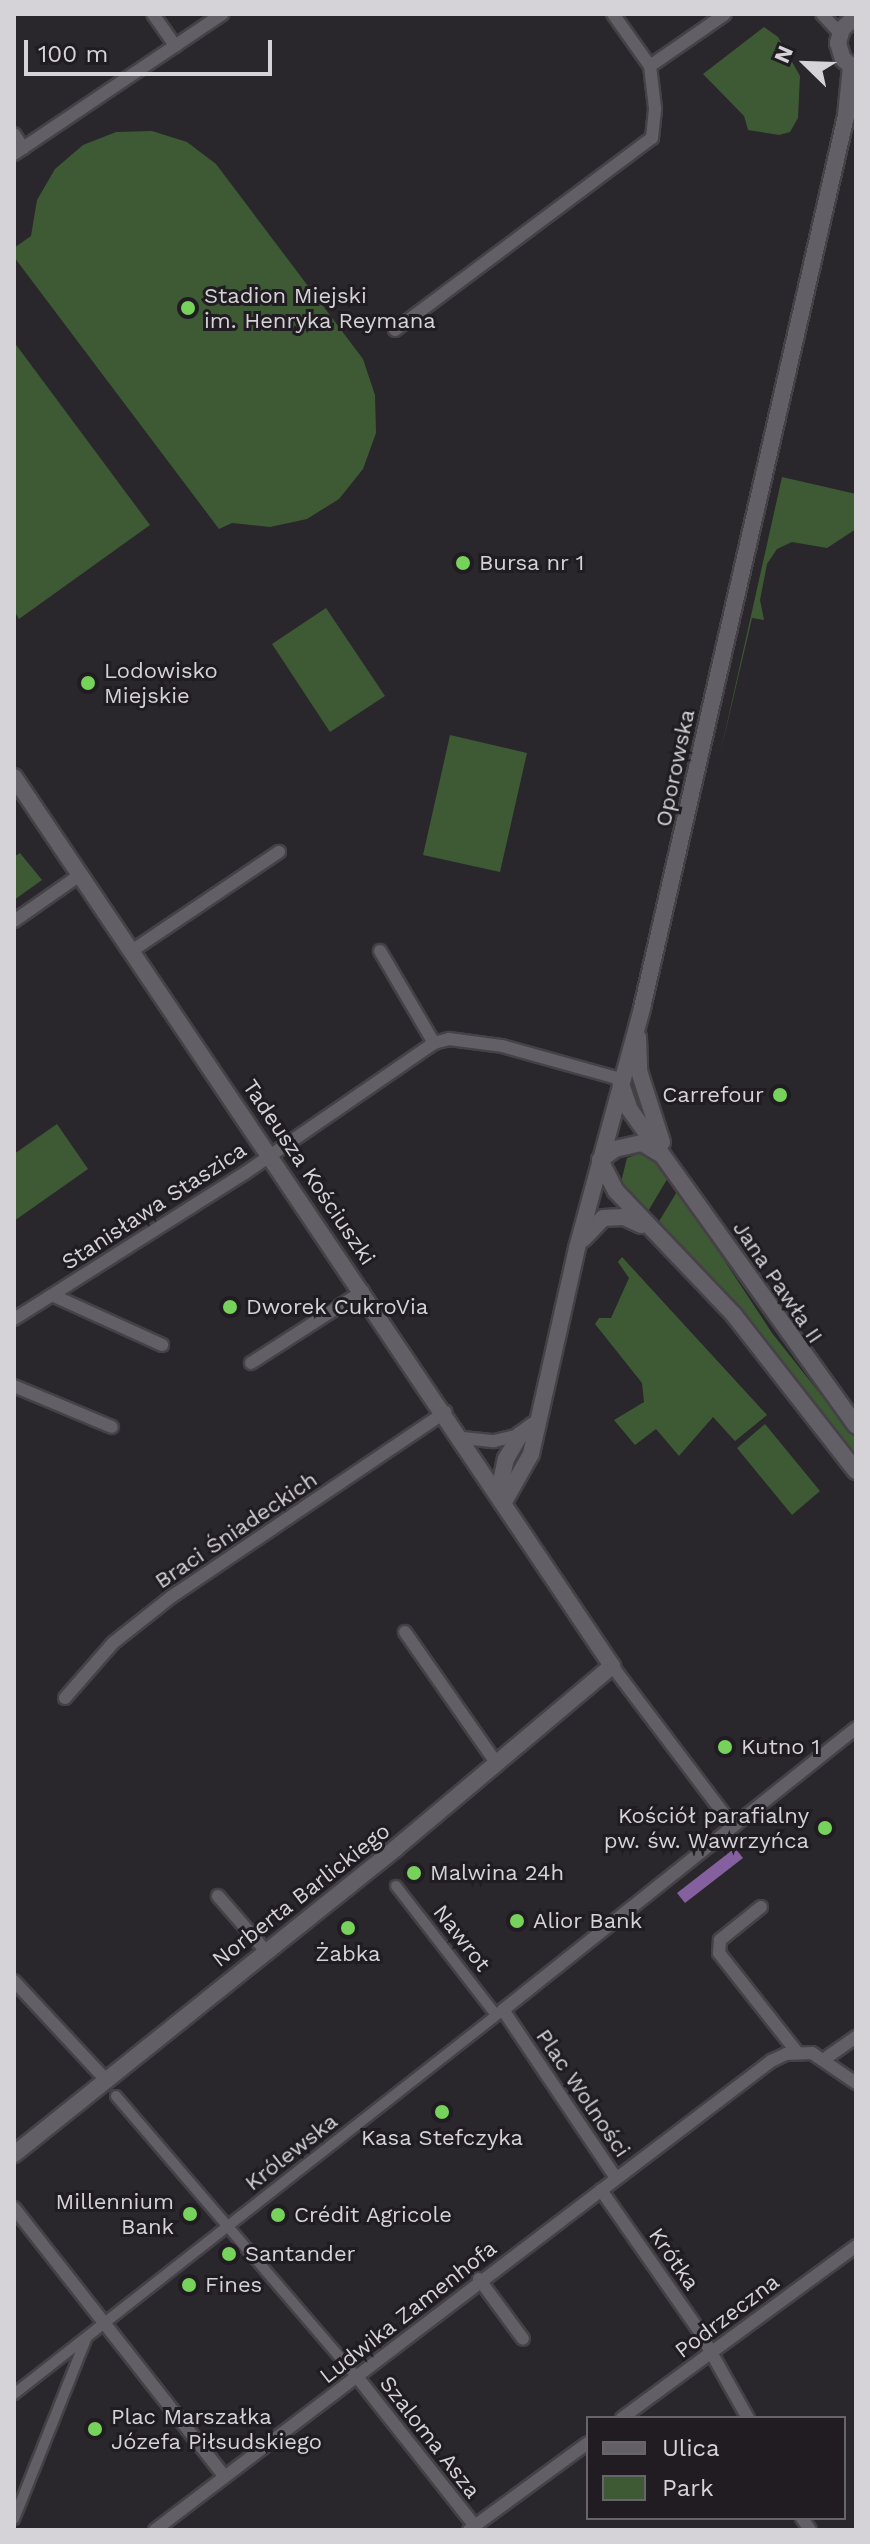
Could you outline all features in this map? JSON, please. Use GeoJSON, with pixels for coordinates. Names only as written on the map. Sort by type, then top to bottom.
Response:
{"type":"FeatureCollection","features":[{"type":"Feature","properties":{"kind":"street"},"geometry":{"type":"LineString","coordinates":[[153,14],[175,46]]}},
{"type":"Feature","properties":{"kind":"street"},"geometry":{"type":"LineString","coordinates":[[14,134],[18,151],[222,14]]}},
{"type":"Feature","properties":{"kind":"street"},"geometry":{"type":"LineString","coordinates":[[395,330],[652,138],[655,108],[650,66],[613,14]]}},
{"type":"Feature","properties":{"kind":"street"},"geometry":{"type":"LineString","coordinates":[[650,66],[725,14]]}},
{"type":"Feature","properties":{"kind":"street"},"geometry":{"type":"LineString","coordinates":[[822,14],[840,33]]}},
{"type":"Feature","properties":{"kind":"street"},"geometry":{"type":"LineString","coordinates":[[853,68],[839,49],[840,33],[854,15]]}},
{"type":"Feature","properties":{"kind":"street","name":"Oporowska"},"geometry":{"type":"LineString","coordinates":[[502,1496],[531,1454],[527,1430],[620,1079],[642,1008],[851,111],[853,68]]}},
{"type":"Feature","properties":{"kind":"street","name":"Tadeusza Kościuszki"},"geometry":{"type":"LineString","coordinates":[[14,777],[463,1438],[612,1666],[733,1826]]}},
{"type":"Feature","properties":{"kind":"street"},"geometry":{"type":"LineString","coordinates":[[133,950],[279,852]]}},
{"type":"Feature","properties":{"kind":"street"},"geometry":{"type":"LineString","coordinates":[[14,921],[81,874]]}},
{"type":"Feature","properties":{"kind":"street"},"geometry":{"type":"LineString","coordinates":[[380,951],[434,1043],[449,1039],[502,1046],[620,1079]]}},
{"type":"Feature","properties":{"kind":"street","name":"Jana Pawła II"},"geometry":{"type":"LineString","coordinates":[[642,1008],[639,1071],[668,1159]]}},
{"type":"Feature","properties":{"kind":"street","name":"Stanisława Staszica"},"geometry":{"type":"LineString","coordinates":[[14,1319],[270,1155],[434,1043]]}},
{"type":"Feature","properties":{"kind":"street","name":"Jana Pawła II"},"geometry":{"type":"LineString","coordinates":[[620,1079],[630,1110],[668,1159],[775,1318],[856,1426]]}},
{"type":"Feature","properties":{"kind":"street"},"geometry":{"type":"LineString","coordinates":[[668,1159],[642,1143],[615,1149],[600,1160],[616,1191],[646,1227],[734,1315],[856,1471]]}},
{"type":"Feature","properties":{"kind":"street"},"geometry":{"type":"LineString","coordinates":[[577,1248],[603,1218],[624,1217],[646,1227]]}},
{"type":"Feature","properties":{"kind":"street"},"geometry":{"type":"LineString","coordinates":[[251,1363],[363,1291]]}},
{"type":"Feature","properties":{"kind":"street"},"geometry":{"type":"LineString","coordinates":[[52,1295],[162,1345]]}},
{"type":"Feature","properties":{"kind":"street"},"geometry":{"type":"LineString","coordinates":[[14,1386],[112,1427]]}},
{"type":"Feature","properties":{"kind":"street","name":"Braci Śniadeckich"},"geometry":{"type":"LineString","coordinates":[[65,1698],[113,1643],[171,1597],[445,1412]]}},
{"type":"Feature","properties":{"kind":"street"},"geometry":{"type":"LineString","coordinates":[[463,1438],[494,1441],[527,1430]]}},
{"type":"Feature","properties":{"kind":"street"},"geometry":{"type":"LineString","coordinates":[[405,1632],[497,1764]]}},
{"type":"Feature","properties":{"kind":"street","name":"Norberta Barlickiego"},"geometry":{"type":"LineString","coordinates":[[14,2154],[497,1764],[612,1666]]}},
{"type":"Feature","properties":{"kind":"street"},"geometry":{"type":"LineString","coordinates":[[500,2012],[856,1728]]}},
{"type":"Feature","properties":{"kind":"street","name":"Nawrot"},"geometry":{"type":"LineString","coordinates":[[396,1886],[500,2012]]}},
{"type":"Feature","properties":{"kind":"street"},"geometry":{"type":"LineString","coordinates":[[218,1896],[265,1950]]}},
{"type":"Feature","properties":{"kind":"street"},"geometry":{"type":"LineString","coordinates":[[761,1907],[720,1940],[719,1953],[797,2052],[826,2058],[856,2083]]}},
{"type":"Feature","properties":{"kind":"street"},"geometry":{"type":"LineString","coordinates":[[14,1981],[105,2079]]}},
{"type":"Feature","properties":{"kind":"street","name":"Plac Wolności"},"geometry":{"type":"LineString","coordinates":[[500,2012],[616,2178],[771,2061],[797,2052]]}},
{"type":"Feature","properties":{"kind":"street","name":"Królewska"},"geometry":{"type":"LineString","coordinates":[[103,2325],[500,2012]]}},
{"type":"Feature","properties":{"kind":"street"},"geometry":{"type":"LineString","coordinates":[[826,2058],[856,2037]]}},
{"type":"Feature","properties":{"kind":"street","name":"Szaloma Asza"},"geometry":{"type":"LineString","coordinates":[[116,2096],[358,2378],[472,2528]]}},
{"type":"Feature","properties":{"kind":"street","name":"Ludwika Zamenhofa"},"geometry":{"type":"LineString","coordinates":[[224,2476],[358,2378],[479,2279],[616,2178]]}},
{"type":"Feature","properties":{"kind":"street","name":"Krótka"},"geometry":{"type":"LineString","coordinates":[[601,2190],[711,2353],[747,2416]]}},
{"type":"Feature","properties":{"kind":"street"},"geometry":{"type":"LineString","coordinates":[[14,2208],[224,2476],[155,2530]]}},
{"type":"Feature","properties":{"kind":"street","name":"Podrzeczna"},"geometry":{"type":"LineString","coordinates":[[625,2416],[856,2246]]}},
{"type":"Feature","properties":{"kind":"street"},"geometry":{"type":"LineString","coordinates":[[479,2279],[523,2339]]}},
{"type":"Feature","properties":{"kind":"street"},"geometry":{"type":"LineString","coordinates":[[14,2394],[103,2325]]}},
{"type":"Feature","properties":{"kind":"street"},"geometry":{"type":"LineString","coordinates":[[14,2519],[87,2337]]}},
{"type":"Feature","properties":{"kind":"street"},"geometry":{"type":"LineString","coordinates":[[472,2528],[586,2444]]}},
{"type":"Feature","properties":{"kind":"green space"},"geometry":{"type":"Polygon","coordinates":[[[764,27],[778,37],[800,76],[798,118],[790,132],[779,135],[748,130],[744,116],[703,74],[764,27]]]}},
{"type":"Feature","properties":{"kind":"green space","name":"Stadion Miejski im. Henryka Reymana"},"geometry":{"type":"Polygon","coordinates":[[[152,131],[187,142],[216,164],[363,359],[375,395],[376,433],[363,469],[339,499],[307,519],[270,527],[232,523],[219,529],[14,257],[14,248],[31,236],[37,200],[55,169],[83,145],[116,132],[152,131]]]}},
{"type":"Feature","properties":{"kind":"green space"},"geometry":{"type":"Polygon","coordinates":[[[14,342],[150,525],[19,619],[14,611],[14,342]]]}},
{"type":"Feature","properties":{"kind":"green space"},"geometry":{"type":"Polygon","coordinates":[[[782,477],[856,494],[856,529],[827,548],[792,542],[777,549],[767,564],[760,600],[764,620],[752,618],[719,759],[782,477]]]}},
{"type":"Feature","properties":{"kind":"green space"},"geometry":{"type":"Polygon","coordinates":[[[326,608],[385,696],[330,732],[272,644],[326,608]]]}},
{"type":"Feature","properties":{"kind":"green space"},"geometry":{"type":"Polygon","coordinates":[[[450,735],[527,753],[500,872],[423,855],[450,735]]]}},
{"type":"Feature","properties":{"kind":"green space"},"geometry":{"type":"Polygon","coordinates":[[[20,853],[42,880],[14,900],[14,857],[20,853]]]}},
{"type":"Feature","properties":{"kind":"green space"},"geometry":{"type":"Polygon","coordinates":[[[57,1124],[88,1169],[14,1221],[14,1154],[57,1124]]]}},
{"type":"Feature","properties":{"kind":"green space"},"geometry":{"type":"Polygon","coordinates":[[[643,1152],[658,1159],[669,1176],[647,1213],[621,1182],[627,1158],[643,1152]]]}},
{"type":"Feature","properties":{"kind":"green space"},"geometry":{"type":"Polygon","coordinates":[[[678,1190],[772,1333],[856,1439],[856,1455],[731,1297],[658,1223],[678,1190]]]}},
{"type":"Feature","properties":{"kind":"green space"},"geometry":{"type":"Polygon","coordinates":[[[622,1257],[767,1415],[735,1441],[713,1417],[679,1456],[656,1429],[635,1445],[614,1420],[644,1402],[642,1383],[595,1324],[599,1318],[611,1318],[629,1278],[618,1262],[622,1257]]]}},
{"type":"Feature","properties":{"kind":"green space"},"geometry":{"type":"Polygon","coordinates":[[[765,1424],[820,1491],[792,1515],[737,1448],[765,1424]]]}},
{"type":"Feature","properties":{"kind":"shaded area"},"geometry":{"type":"Polygon","coordinates":[[[735,1848],[743,1858],[685,1903],[677,1893],[735,1848]]]}},
{"type":"Feature","properties":{"kind":"place","name":"Stadion Miejski im. Henryka Reymana"},"geometry":{"type":"Point","coordinates":[188,308]}},
{"type":"Feature","properties":{"kind":"place","name":"Bursa nr 1"},"geometry":{"type":"Point","coordinates":[463,563]}},
{"type":"Feature","properties":{"kind":"place","name":"Lodowisko Miejskie"},"geometry":{"type":"Point","coordinates":[88,683]}},
{"type":"Feature","properties":{"kind":"place","name":"Carrefour"},"geometry":{"type":"Point","coordinates":[780,1095]}},
{"type":"Feature","properties":{"kind":"place","name":"Dworek CukroVia"},"geometry":{"type":"Point","coordinates":[230,1307]}},
{"type":"Feature","properties":{"kind":"place","name":"Kutno 1"},"geometry":{"type":"Point","coordinates":[725,1747]}},
{"type":"Feature","properties":{"kind":"place","name":"Kościół parafialny pw. św. Wawrzyńca"},"geometry":{"type":"Point","coordinates":[825,1828]}},
{"type":"Feature","properties":{"kind":"place","name":"Malwina 24h"},"geometry":{"type":"Point","coordinates":[414,1873]}},
{"type":"Feature","properties":{"kind":"place","name":"Alior Bank"},"geometry":{"type":"Point","coordinates":[517,1921]}},
{"type":"Feature","properties":{"kind":"place","name":"Żabka"},"geometry":{"type":"Point","coordinates":[348,1928]}},
{"type":"Feature","properties":{"kind":"place","name":"Kasa Stefczyka"},"geometry":{"type":"Point","coordinates":[442,2112]}},
{"type":"Feature","properties":{"kind":"place","name":"Millennium Bank"},"geometry":{"type":"Point","coordinates":[190,2214]}},
{"type":"Feature","properties":{"kind":"place","name":"Crédit Agricole"},"geometry":{"type":"Point","coordinates":[278,2215]}},
{"type":"Feature","properties":{"kind":"place","name":"Santander"},"geometry":{"type":"Point","coordinates":[229,2254]}},
{"type":"Feature","properties":{"kind":"place","name":"Fines"},"geometry":{"type":"Point","coordinates":[189,2285]}},
{"type":"Feature","properties":{"kind":"place","name":"Plac Marszałka Józefa Piłsudskiego"},"geometry":{"type":"Point","coordinates":[95,2429]}}]}
